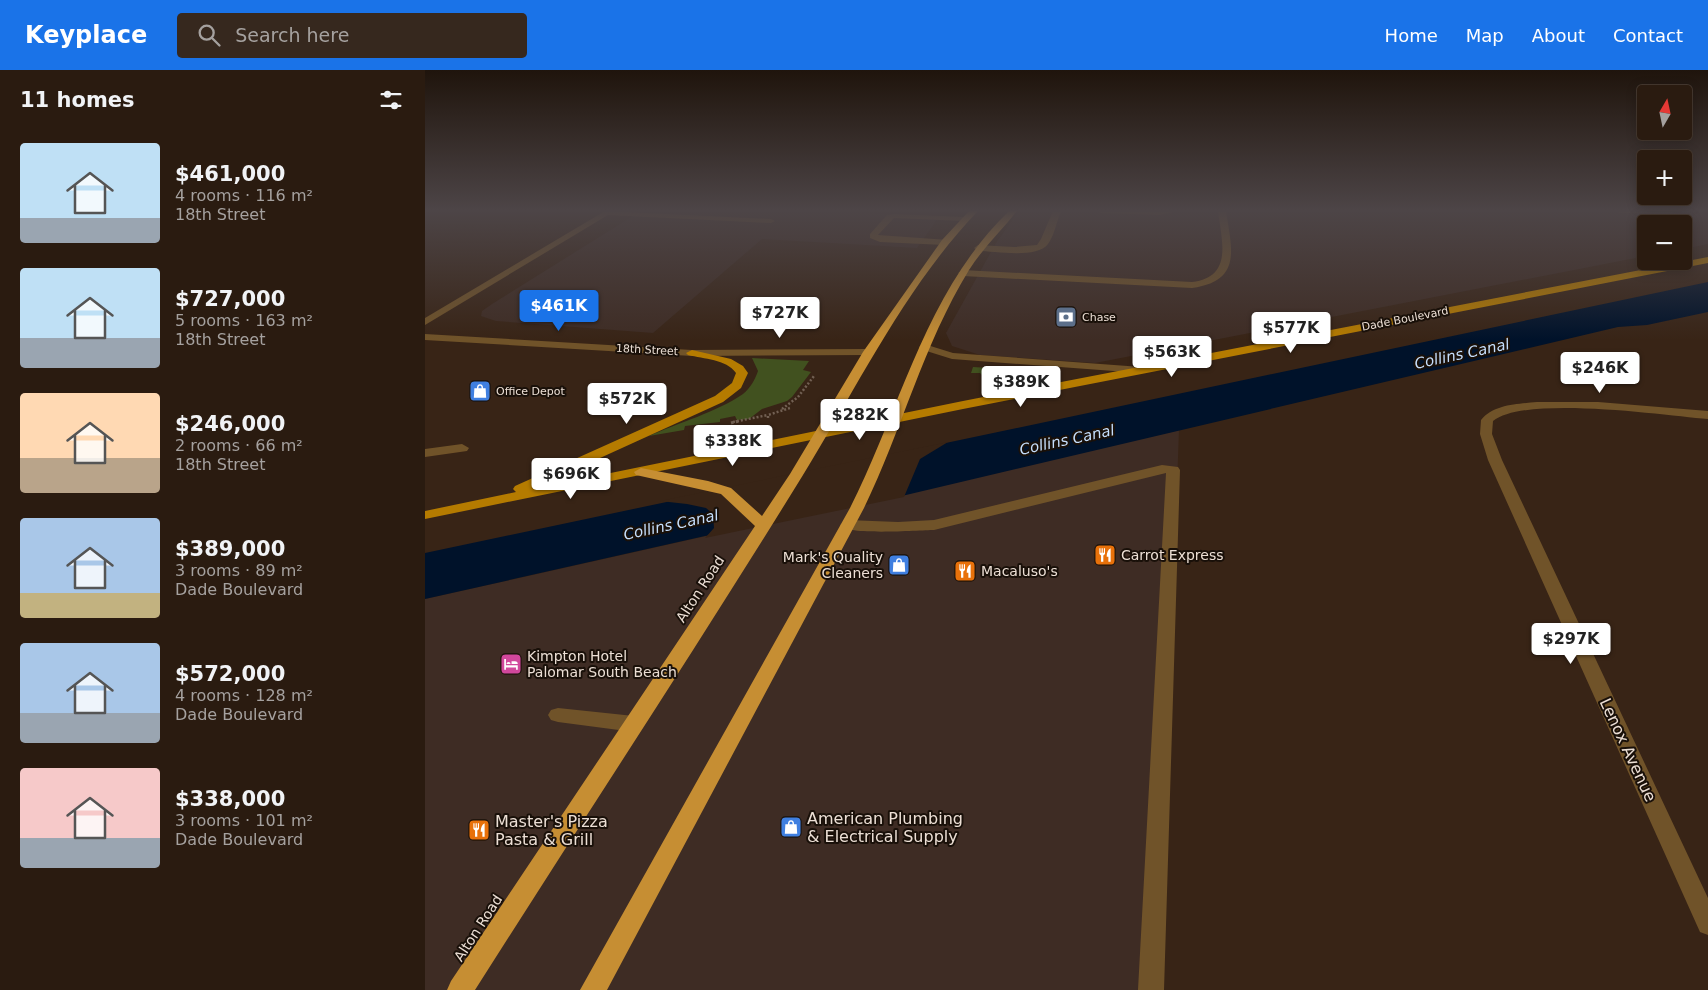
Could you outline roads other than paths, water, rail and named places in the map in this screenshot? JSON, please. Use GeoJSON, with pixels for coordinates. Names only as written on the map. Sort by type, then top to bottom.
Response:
{"type":"FeatureCollection","features":[{"type":"Feature","properties":{"kind":"highway","name":"Alton Road"},"geometry":{"type":"LineString","coordinates":[[460,990],[799,470],[869,352],[937,254]]}},
{"type":"Feature","properties":{"kind":"highway"},"geometry":{"type":"LineString","coordinates":[[593,990],[852,517],[884,452],[905,390],[924,347],[974,254]]}},
{"type":"Feature","properties":{"kind":"highway"},"geometry":{"type":"LineString","coordinates":[[641,472],[708,485],[726,491],[761,529]]}},
{"type":"Feature","properties":{"kind":"main road","name":"Dade Boulevard"},"geometry":{"type":"LineString","coordinates":[[425,515],[1141,370],[1708,260]]}},
{"type":"Feature","properties":{"kind":"main road"},"geometry":{"type":"LineString","coordinates":[[495,501],[719,399],[737,385],[741,379],[740,368],[733,363],[692,353]]}},
{"type":"Feature","properties":{"kind":"street"},"geometry":{"type":"LineString","coordinates":[[425,322],[539,254]]}},
{"type":"Feature","properties":{"kind":"street"},"geometry":{"type":"LineString","coordinates":[[963,273],[1192,285],[1212,281],[1222,272],[1225,254]]}},
{"type":"Feature","properties":{"kind":"street","name":"18th Street"},"geometry":{"type":"LineString","coordinates":[[425,337],[692,353],[869,352]]}},
{"type":"Feature","properties":{"kind":"street"},"geometry":{"type":"LineString","coordinates":[[924,347],[952,356],[1141,370]]}},
{"type":"Feature","properties":{"kind":"street","name":"Lenox Avenue"},"geometry":{"type":"LineString","coordinates":[[1708,415],[1561,406],[1517,407],[1496,413],[1487,420],[1486,434],[1495,460],[1708,924]]}},
{"type":"Feature","properties":{"kind":"street"},"geometry":{"type":"LineString","coordinates":[[425,453],[462,448]]}},
{"type":"Feature","properties":{"kind":"street"},"geometry":{"type":"LineString","coordinates":[[852,517],[898,528],[935,525],[1162,469],[1173,470],[1151,990]]}},
{"type":"Feature","properties":{"kind":"street"},"geometry":{"type":"LineString","coordinates":[[558,715],[634,724]]}},
{"type":"Feature","properties":{"kind":"water","name":"Collins Canal"},"geometry":{"type":"Polygon","coordinates":[[[1708,282],[1708,312],[1647,325],[1618,327],[906,495],[705,536],[425,599],[425,553],[1708,282]]]}},
{"type":"Feature","properties":{"kind":"place","name":"Chase"},"geometry":{"type":"Point","coordinates":[1066,317]}},
{"type":"Feature","properties":{"kind":"place","name":"Office Depot"},"geometry":{"type":"Point","coordinates":[480,391]}},
{"type":"Feature","properties":{"kind":"place","name":"Carrot Express"},"geometry":{"type":"Point","coordinates":[1105,555]}},
{"type":"Feature","properties":{"kind":"place","name":"Mark's Quality Cleaners"},"geometry":{"type":"Point","coordinates":[899,565]}},
{"type":"Feature","properties":{"kind":"place","name":"Macaluso's"},"geometry":{"type":"Point","coordinates":[965,571]}},
{"type":"Feature","properties":{"kind":"place","name":"Kimpton Hotel Palomar South Beach"},"geometry":{"type":"Point","coordinates":[511,664]}},
{"type":"Feature","properties":{"kind":"place","name":"American Plumbing & Electrical Supply"},"geometry":{"type":"Point","coordinates":[791,827]}},
{"type":"Feature","properties":{"kind":"place","name":"Master's Pizza Pasta & Grill"},"geometry":{"type":"Point","coordinates":[479,830]}}]}
